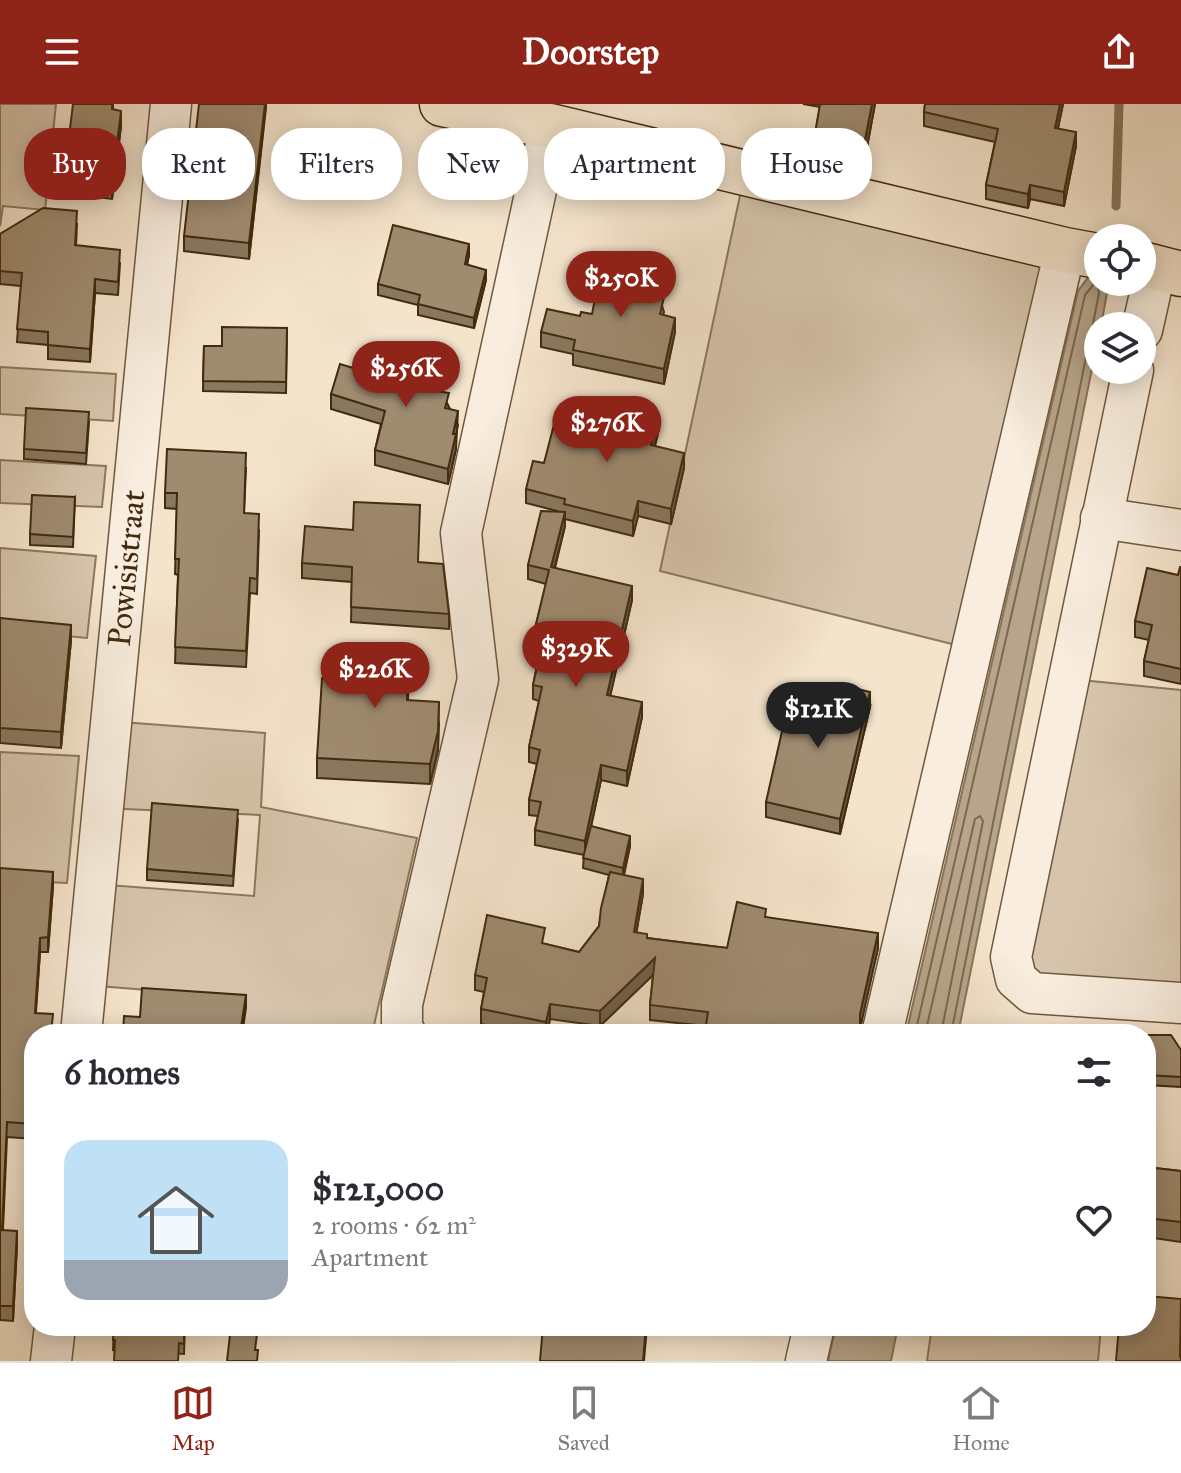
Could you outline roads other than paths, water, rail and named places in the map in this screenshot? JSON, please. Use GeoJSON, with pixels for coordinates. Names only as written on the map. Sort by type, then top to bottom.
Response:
{"type":"FeatureCollection","features":[{"type":"Feature","properties":{"kind":"main road"},"geometry":{"type":"LineString","coordinates":[[442,104],[550,126],[1081,253]]}},
{"type":"Feature","properties":{"kind":"street","name":"Powisistraat"},"geometry":{"type":"LineString","coordinates":[[82,1024],[171,104]]}},
{"type":"Feature","properties":{"kind":"street"},"geometry":{"type":"LineString","coordinates":[[402,1024],[402,1004],[478,679],[461,533],[550,126]]}},
{"type":"Feature","properties":{"kind":"street"},"geometry":{"type":"LineString","coordinates":[[885,1024],[1081,253]]}},
{"type":"Feature","properties":{"kind":"street"},"geometry":{"type":"LineString","coordinates":[[1147,312],[1160,268]]}},
{"type":"Feature","properties":{"kind":"street"},"geometry":{"type":"LineString","coordinates":[[1130,384],[1011,957],[1016,979],[1032,993],[1181,1003]]}},
{"type":"Feature","properties":{"kind":"street"},"geometry":{"type":"LineString","coordinates":[[1101,518],[1181,530]]}},
{"type":"Feature","properties":{"kind":"street"},"geometry":{"type":"LineString","coordinates":[[51,1361],[54,1336]]}},
{"type":"Feature","properties":{"kind":"water"},"geometry":{"type":"Polygon","coordinates":[[[1084,283],[1084,296],[1106,296],[1104,312],[1084,312],[1084,384],[1089,384],[960,1024],[908,1024],[1078,291],[1084,283]]]}},
{"type":"Feature","properties":{"kind":"water"},"geometry":{"type":"Polygon","coordinates":[[[834,1336],[896,1336],[891,1361],[828,1361],[834,1336]]]}},
{"type":"Feature","properties":{"kind":"waterway"},"geometry":{"type":"LineString","coordinates":[[1116,206],[1119,104]]}}]}
